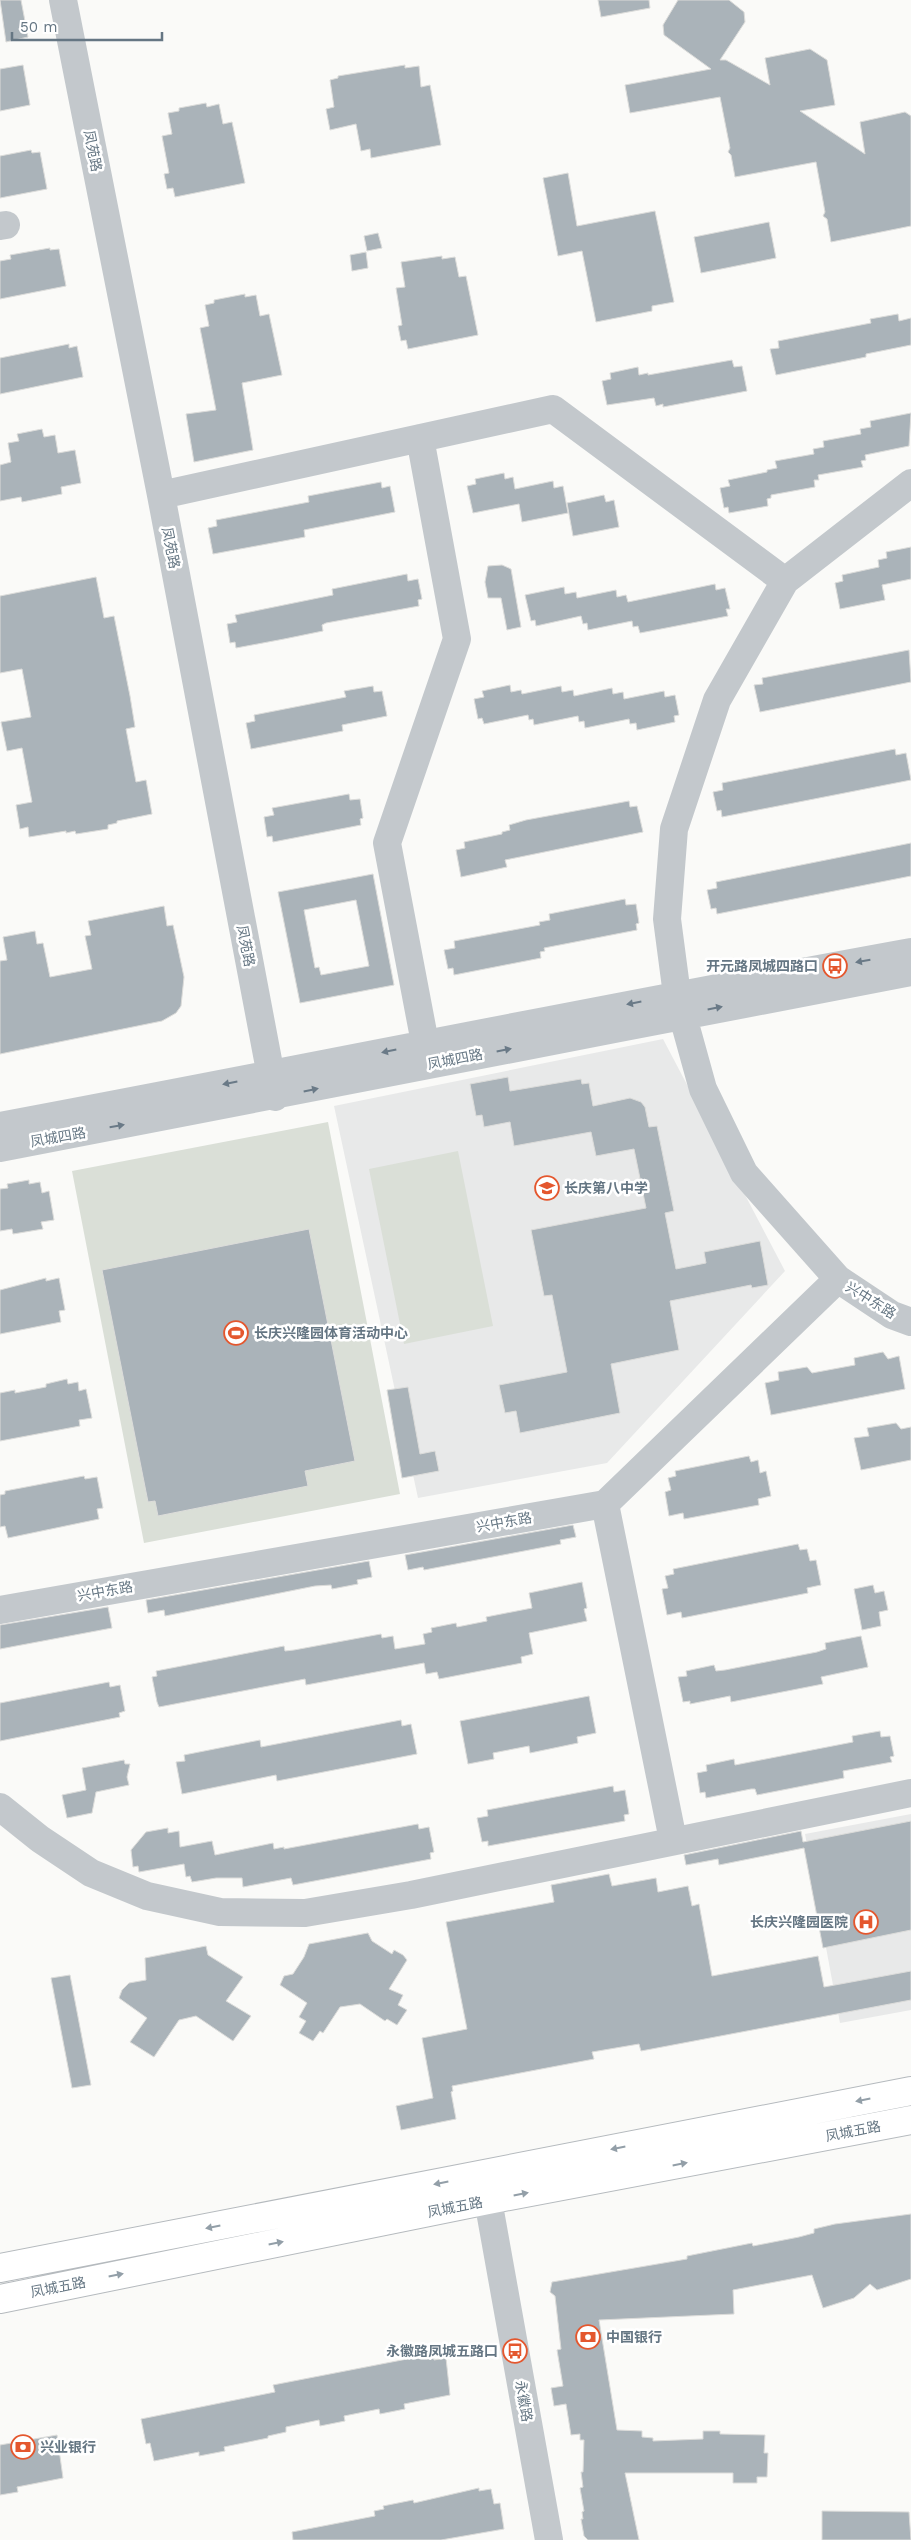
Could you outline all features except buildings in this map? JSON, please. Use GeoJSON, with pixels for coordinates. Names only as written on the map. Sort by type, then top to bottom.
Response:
{"type":"FeatureCollection","features":[{"type":"Feature","properties":{"kind":"main road","name":"凤城五路"},"geometry":{"type":"LineString","coordinates":[[0,2299],[911,2091]]}},
{"type":"Feature","properties":{"kind":"main road","name":"凤城五路"},"geometry":{"type":"LineString","coordinates":[[0,2268],[911,2120]]}},
{"type":"Feature","properties":{"kind":"street","name":"凤苑路"},"geometry":{"type":"LineString","coordinates":[[64,0],[161,495],[272,1087]]}},
{"type":"Feature","properties":{"kind":"street"},"geometry":{"type":"LineString","coordinates":[[161,495],[553,409],[785,581]]}},
{"type":"Feature","properties":{"kind":"street"},"geometry":{"type":"LineString","coordinates":[[420,438],[457,639],[387,843],[425,1043]]}},
{"type":"Feature","properties":{"kind":"street"},"geometry":{"type":"LineString","coordinates":[[838,1279],[744,1172],[703,1088],[679,1005],[667,919],[674,829],[717,700],[785,581],[911,483]]}},
{"type":"Feature","properties":{"kind":"street","name":"凤城四路"},"geometry":{"type":"LineString","coordinates":[[0,1148],[272,1087],[679,1005],[911,952]]}},
{"type":"Feature","properties":{"kind":"street","name":"凤城四路"},"geometry":{"type":"LineString","coordinates":[[0,1126],[272,1087],[425,1043],[911,972]]}},
{"type":"Feature","properties":{"kind":"street","name":"兴中东路"},"geometry":{"type":"LineString","coordinates":[[0,1610],[605,1504],[838,1279],[892,1315],[911,1322]]}},
{"type":"Feature","properties":{"kind":"street"},"geometry":{"type":"LineString","coordinates":[[605,1504],[673,1840]]}},
{"type":"Feature","properties":{"kind":"street"},"geometry":{"type":"LineString","coordinates":[[0,1807],[40,1838],[91,1873],[147,1896],[220,1912],[305,1913],[411,1895],[673,1840],[911,1793]]}},
{"type":"Feature","properties":{"kind":"street","name":"永徽路"},"geometry":{"type":"LineString","coordinates":[[484,2188],[549,2540]]}},
{"type":"Feature","properties":{"kind":"shaded area","name":"长庆第八中学"},"geometry":{"type":"Polygon","coordinates":[[[663,1039],[785,1271],[607,1463],[418,1498],[334,1106],[663,1039]]]}},
{"type":"Feature","properties":{"kind":"shaded area","name":"长庆兴隆园体育活动中心"},"geometry":{"type":"Polygon","coordinates":[[[328,1122],[400,1494],[144,1543],[72,1171],[328,1122]]]}},
{"type":"Feature","properties":{"kind":"shaded area"},"geometry":{"type":"Polygon","coordinates":[[[458,1151],[493,1326],[404,1344],[369,1169],[458,1151]]]}},
{"type":"Feature","properties":{"kind":"shaded area","name":"长庆兴隆园医院"},"geometry":{"type":"Polygon","coordinates":[[[911,1814],[911,2010],[840,2023],[805,1834],[911,1814]]]}},
{"type":"Feature","properties":{"kind":"place","name":"开元路凤城四路口"},"geometry":{"type":"Point","coordinates":[835,966]}},
{"type":"Feature","properties":{"kind":"place","name":"长庆第八中学"},"geometry":{"type":"Point","coordinates":[547,1188]}},
{"type":"Feature","properties":{"kind":"place","name":"长庆兴隆园体育活动中心"},"geometry":{"type":"Point","coordinates":[236,1333]}},
{"type":"Feature","properties":{"kind":"place","name":"长庆兴隆园医院"},"geometry":{"type":"Point","coordinates":[866,1922]}},
{"type":"Feature","properties":{"kind":"place","name":"中国银行"},"geometry":{"type":"Point","coordinates":[588,2337]}},
{"type":"Feature","properties":{"kind":"place","name":"永徽路凤城五路口"},"geometry":{"type":"Point","coordinates":[515,2351]}},
{"type":"Feature","properties":{"kind":"place","name":"兴业银行"},"geometry":{"type":"Point","coordinates":[23,2447]}}]}
